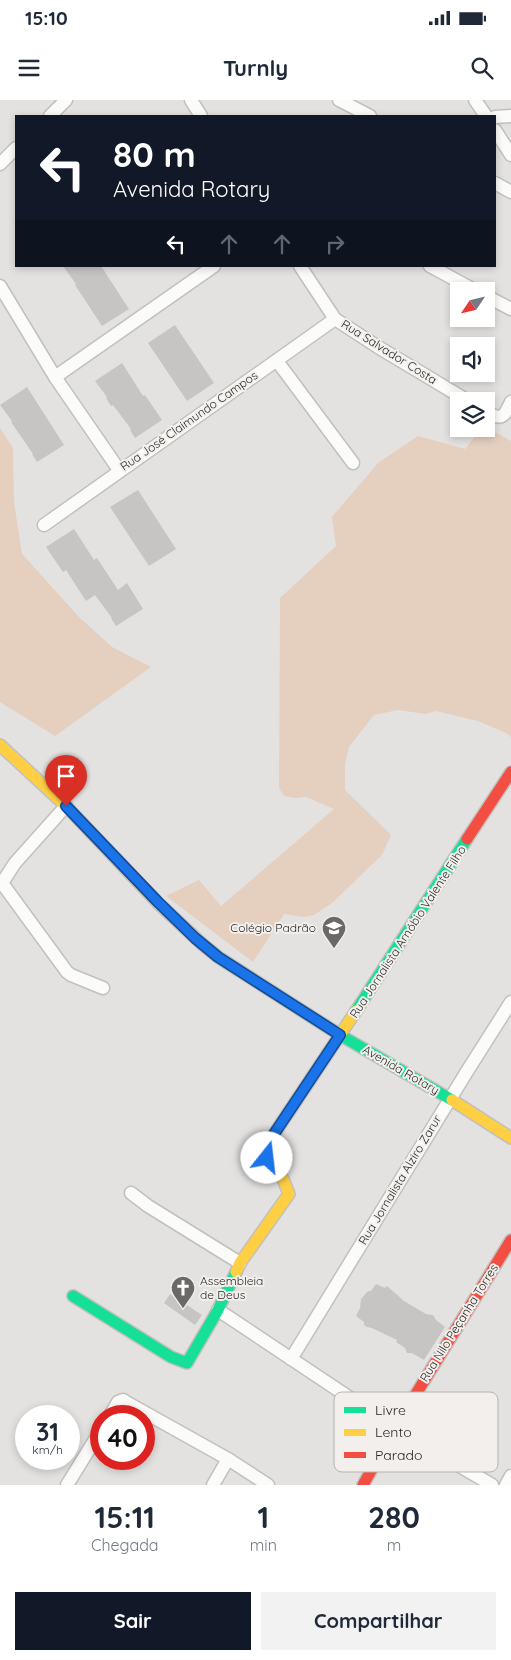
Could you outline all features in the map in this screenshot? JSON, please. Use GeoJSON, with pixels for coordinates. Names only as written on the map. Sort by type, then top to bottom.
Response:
{"type":"FeatureCollection","features":[{"type":"Feature","properties":{"kind":"street"},"geometry":{"type":"LineString","coordinates":[[51,115],[66,100]]}},
{"type":"Feature","properties":{"kind":"street"},"geometry":{"type":"LineString","coordinates":[[191,100],[200,115]]}},
{"type":"Feature","properties":{"kind":"street"},"geometry":{"type":"LineString","coordinates":[[339,100],[368,115]]}},
{"type":"Feature","properties":{"kind":"street"},"geometry":{"type":"LineString","coordinates":[[475,100],[485,115]]}},
{"type":"Feature","properties":{"kind":"street"},"geometry":{"type":"LineString","coordinates":[[496,117],[511,116]]}},
{"type":"Feature","properties":{"kind":"street"},"geometry":{"type":"LineString","coordinates":[[496,132],[511,155]]}},
{"type":"Feature","properties":{"kind":"street"},"geometry":{"type":"LineString","coordinates":[[0,164],[15,149]]}},
{"type":"Feature","properties":{"kind":"street"},"geometry":{"type":"LineString","coordinates":[[496,184],[511,192]]}},
{"type":"Feature","properties":{"kind":"street"},"geometry":{"type":"LineString","coordinates":[[55,377],[213,267]]}},
{"type":"Feature","properties":{"kind":"street"},"geometry":{"type":"LineString","coordinates":[[301,267],[335,319]]}},
{"type":"Feature","properties":{"kind":"street"},"geometry":{"type":"LineString","coordinates":[[432,267],[459,282]]}},
{"type":"Feature","properties":{"kind":"street"},"geometry":{"type":"LineString","coordinates":[[0,286],[55,377],[119,470]]}},
{"type":"Feature","properties":{"kind":"street"},"geometry":{"type":"LineString","coordinates":[[495,301],[511,309]]}},
{"type":"Feature","properties":{"kind":"street","name":"Rua José Claimundo Campos"},"geometry":{"type":"LineString","coordinates":[[44,524],[335,319]]}},
{"type":"Feature","properties":{"kind":"street","name":"Rua Salvador Costa"},"geometry":{"type":"LineString","coordinates":[[335,319],[378,348],[453,392]]}},
{"type":"Feature","properties":{"kind":"street"},"geometry":{"type":"LineString","coordinates":[[276,361],[353,463]]}},
{"type":"Feature","properties":{"kind":"street"},"geometry":{"type":"LineString","coordinates":[[495,417],[502,417],[511,402]]}},
{"type":"Feature","properties":{"kind":"street","name":"Avenida Rotary"},"geometry":{"type":"LineString","coordinates":[[0,746],[34,775],[158,902],[195,938],[218,957],[340,1035],[450,1099],[511,1138]]}},
{"type":"Feature","properties":{"kind":"street","name":"Rua Jornalista Arnóbio Valente Filho"},"geometry":{"type":"LineString","coordinates":[[73,1296],[171,1357],[187,1363],[218,1310],[240,1263],[289,1194],[282,1178],[267,1158],[267,1150],[270,1143],[511,772]]}},
{"type":"Feature","properties":{"kind":"street"},"geometry":{"type":"LineString","coordinates":[[66,806],[15,863],[2,884],[67,972],[103,988]]}},
{"type":"Feature","properties":{"kind":"street","name":"Rua Jornalista Alziro Zarur"},"geometry":{"type":"LineString","coordinates":[[291,1359],[511,1002]]}},
{"type":"Feature","properties":{"kind":"street"},"geometry":{"type":"LineString","coordinates":[[130,1193],[240,1263]]}},
{"type":"Feature","properties":{"kind":"street","name":"Rua Nilo Peçanha Torres"},"geometry":{"type":"LineString","coordinates":[[417,1392],[511,1240]]}},
{"type":"Feature","properties":{"kind":"street"},"geometry":{"type":"LineString","coordinates":[[218,1310],[341,1392]]}},
{"type":"Feature","properties":{"kind":"street"},"geometry":{"type":"LineString","coordinates":[[116,1405],[123,1400],[132,1405]]}},
{"type":"Feature","properties":{"kind":"street"},"geometry":{"type":"LineString","coordinates":[[155,1418],[228,1459],[268,1485]]}},
{"type":"Feature","properties":{"kind":"street"},"geometry":{"type":"LineString","coordinates":[[67,1485],[90,1448]]}},
{"type":"Feature","properties":{"kind":"street"},"geometry":{"type":"LineString","coordinates":[[213,1485],[228,1459]]}},
{"type":"Feature","properties":{"kind":"street","name":"Rua Nilo Peçanha Torres"},"geometry":{"type":"LineString","coordinates":[[362,1485],[370,1472]]}},
{"type":"Feature","properties":{"kind":"street"},"geometry":{"type":"LineString","coordinates":[[470,1472],[492,1485]]}},
{"type":"Feature","properties":{"kind":"street"},"geometry":{"type":"LineString","coordinates":[[506,1485],[511,1476]]}},
{"type":"Feature","properties":{"kind":"shaded area"},"geometry":{"type":"Polygon","coordinates":[[[0,428],[13,448],[14,502],[22,554],[79,617],[112,647],[151,667],[55,736],[0,702],[0,428]]]}},
{"type":"Feature","properties":{"kind":"shaded area"},"geometry":{"type":"Polygon","coordinates":[[[495,432],[511,441],[511,737],[478,721],[436,711],[426,714],[398,710],[374,715],[349,747],[345,764],[345,790],[391,835],[382,855],[332,903],[314,915],[304,917],[284,914],[253,962],[166,896],[199,880],[221,906],[334,809],[306,797],[284,796],[279,788],[280,598],[336,546],[332,517],[378,463],[418,436],[465,449],[475,437],[495,437],[495,432]]]}},
{"type":"Feature","properties":{"kind":"building"},"geometry":{"type":"Polygon","coordinates":[[[64,267],[102,267],[129,309],[102,326],[64,267]]]}},
{"type":"Feature","properties":{"kind":"building"},"geometry":{"type":"Polygon","coordinates":[[[175,325],[214,383],[187,401],[148,343],[175,325]]]}},
{"type":"Feature","properties":{"kind":"building"},"geometry":{"type":"Polygon","coordinates":[[[122,363],[143,396],[145,395],[162,420],[135,438],[131,429],[113,405],[111,406],[95,381],[122,363]]]}},
{"type":"Feature","properties":{"kind":"building"},"geometry":{"type":"Polygon","coordinates":[[[27,387],[64,445],[37,462],[0,405],[27,387]]]}},
{"type":"Feature","properties":{"kind":"building"},"geometry":{"type":"Polygon","coordinates":[[[138,490],[176,549],[149,566],[110,507],[138,490]]]}},
{"type":"Feature","properties":{"kind":"building"},"geometry":{"type":"Polygon","coordinates":[[[74,529],[94,560],[97,558],[118,590],[127,583],[143,609],[116,626],[95,595],[86,601],[66,570],[63,572],[46,547],[74,529]]]}},
{"type":"Feature","properties":{"kind":"building"},"geometry":{"type":"Polygon","coordinates":[[[376,1284],[385,1288],[387,1286],[404,1301],[426,1314],[433,1315],[445,1327],[424,1360],[412,1353],[407,1353],[405,1348],[396,1342],[397,1340],[367,1327],[356,1316],[360,1308],[361,1299],[376,1284]]]}},
{"type":"Feature","properties":{"kind":"building","name":"Assembleia de Deus"},"geometry":{"type":"Polygon","coordinates":[[[170,1294],[202,1315],[195,1325],[164,1303],[170,1294]]]}},
{"type":"Feature","properties":{"kind":"traffic: fast"},"geometry":{"type":"LineString","coordinates":[[356,1011],[467,839]]}},
{"type":"Feature","properties":{"kind":"traffic: fast"},"geometry":{"type":"LineString","coordinates":[[201,943],[218,957],[340,1035],[452,1100]]}},
{"type":"Feature","properties":{"kind":"traffic: fast"},"geometry":{"type":"LineString","coordinates":[[73,1296],[171,1357],[187,1363],[218,1310],[236,1272]]}},
{"type":"Feature","properties":{"kind":"traffic: slow"},"geometry":{"type":"LineString","coordinates":[[0,745],[66,806],[158,903],[201,943]]}},
{"type":"Feature","properties":{"kind":"traffic: slow"},"geometry":{"type":"LineString","coordinates":[[236,1272],[240,1263],[289,1194],[283,1179],[268,1155],[274,1134],[356,1011]]}},
{"type":"Feature","properties":{"kind":"traffic: slow"},"geometry":{"type":"LineString","coordinates":[[452,1100],[511,1138]]}},
{"type":"Feature","properties":{"kind":"traffic: jam"},"geometry":{"type":"LineString","coordinates":[[467,839],[511,772]]}},
{"type":"Feature","properties":{"kind":"traffic: jam"},"geometry":{"type":"LineString","coordinates":[[417,1392],[511,1240]]}},
{"type":"Feature","properties":{"kind":"traffic: jam"},"geometry":{"type":"LineString","coordinates":[[363,1485],[370,1472]]}},
{"type":"Feature","properties":{"kind":"place","name":"Colégio Padrão"},"geometry":{"type":"Point","coordinates":[334,949]}},
{"type":"Feature","properties":{"kind":"place","name":"Assembleia de Deus"},"geometry":{"type":"Point","coordinates":[183,1309]}},
{"type":"Feature","properties":{"kind":"route"},"geometry":{"type":"LineString","coordinates":[[66,806],[195,938],[218,957],[340,1035],[274,1134],[267,1150],[267,1158]]}}]}
